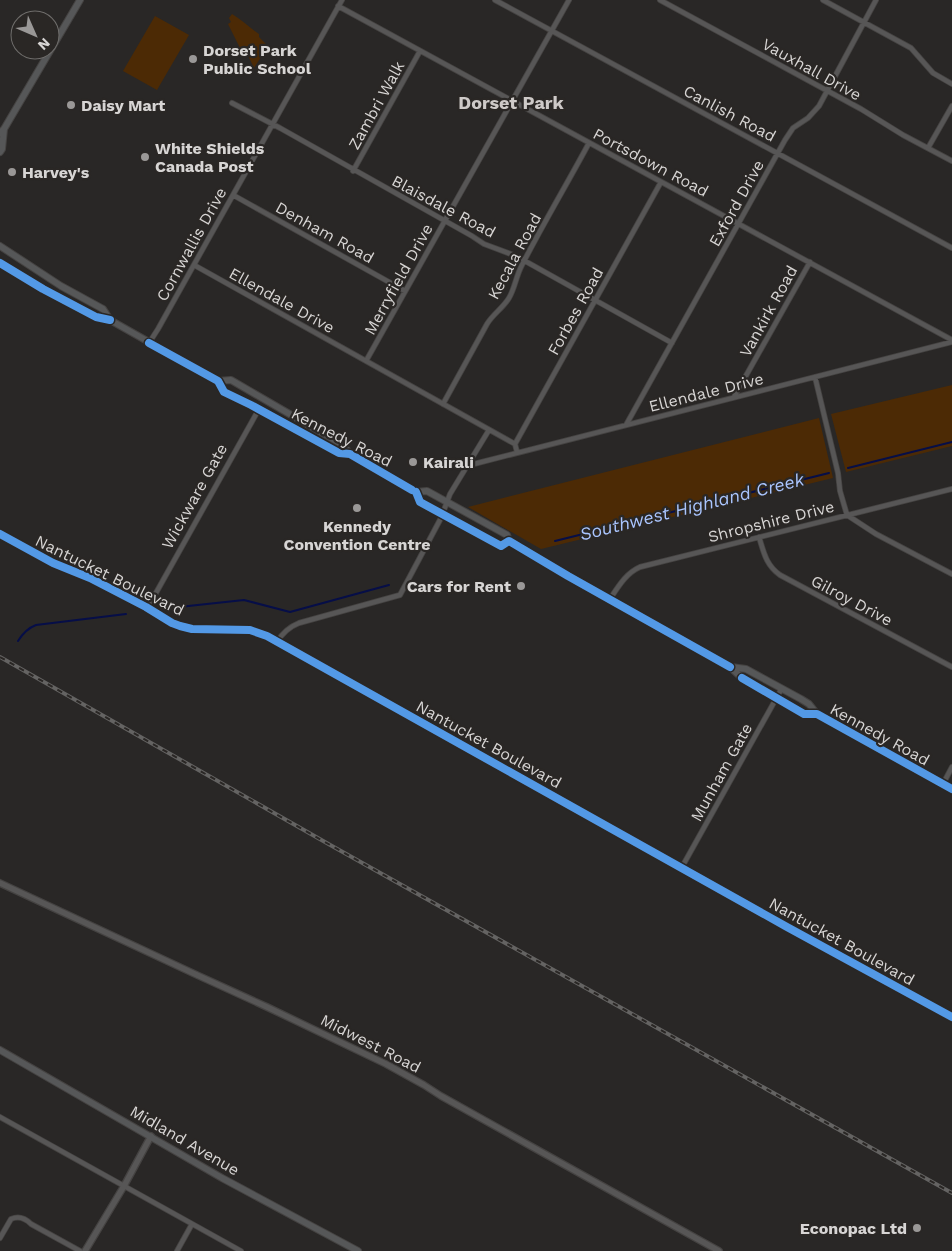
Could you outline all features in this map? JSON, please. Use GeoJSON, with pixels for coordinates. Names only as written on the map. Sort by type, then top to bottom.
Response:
{"type":"FeatureCollection","features":[{"type":"Feature","properties":{"kind":"main road"},"geometry":{"type":"LineString","coordinates":[[0,152],[2,149],[2,131],[80,0]]}},
{"type":"Feature","properties":{"kind":"main road","name":"Kennedy Road"},"geometry":{"type":"LineString","coordinates":[[0,246],[61,286],[103,309],[110,320]]}},
{"type":"Feature","properties":{"kind":"main road","name":"Kennedy Road"},"geometry":{"type":"LineString","coordinates":[[0,263],[42,289],[96,317],[110,320],[218,381],[224,392],[339,453],[350,454]]}},
{"type":"Feature","properties":{"kind":"main road","name":"Kennedy Road"},"geometry":{"type":"LineString","coordinates":[[218,381],[231,380],[343,445],[350,454],[416,492],[427,491],[508,535],[509,541]]}},
{"type":"Feature","properties":{"kind":"main road","name":"Kennedy Road"},"geometry":{"type":"LineString","coordinates":[[416,492],[420,502],[501,546],[509,541]]}},
{"type":"Feature","properties":{"kind":"main road","name":"Kennedy Road"},"geometry":{"type":"LineString","coordinates":[[509,541],[730,666],[742,678],[804,714],[817,714]]}},
{"type":"Feature","properties":{"kind":"main road","name":"Kennedy Road"},"geometry":{"type":"LineString","coordinates":[[730,666],[746,669],[782,688],[809,704],[817,714],[952,789]]}},
{"type":"Feature","properties":{"kind":"main road","name":"Midland Avenue"},"geometry":{"type":"LineString","coordinates":[[0,1050],[222,1178],[358,1251]]}},
{"type":"Feature","properties":{"kind":"street","name":"Cornwallis Drive"},"geometry":{"type":"LineString","coordinates":[[149,342],[342,0]]}},
{"type":"Feature","properties":{"kind":"street","name":"Canlish Road"},"geometry":{"type":"LineString","coordinates":[[495,0],[952,248]]}},
{"type":"Feature","properties":{"kind":"street","name":"Merryfield Drive"},"geometry":{"type":"LineString","coordinates":[[366,362],[568,0]]}},
{"type":"Feature","properties":{"kind":"street","name":"Vauxhall Drive"},"geometry":{"type":"LineString","coordinates":[[660,0],[952,161]]}},
{"type":"Feature","properties":{"kind":"street"},"geometry":{"type":"LineString","coordinates":[[823,0],[911,48],[933,73],[952,84]]}},
{"type":"Feature","properties":{"kind":"street","name":"Exford Drive"},"geometry":{"type":"LineString","coordinates":[[626,425],[790,132],[815,111],[876,0]]}},
{"type":"Feature","properties":{"kind":"street","name":"Portsdown Road"},"geometry":{"type":"LineString","coordinates":[[338,6],[952,341]]}},
{"type":"Feature","properties":{"kind":"street","name":"Zambri Walk"},"geometry":{"type":"LineString","coordinates":[[353,170],[420,51]]}},
{"type":"Feature","properties":{"kind":"street","name":"Blaisdale Road"},"geometry":{"type":"LineString","coordinates":[[232,103],[484,244],[524,260],[672,343]]}},
{"type":"Feature","properties":{"kind":"street"},"geometry":{"type":"LineString","coordinates":[[928,148],[952,106]]}},
{"type":"Feature","properties":{"kind":"street","name":"Kecala Road"},"geometry":{"type":"LineString","coordinates":[[442,404],[490,319],[504,306],[513,292],[524,260],[589,143]]}},
{"type":"Feature","properties":{"kind":"street","name":"Forbes Road"},"geometry":{"type":"LineString","coordinates":[[514,444],[661,182]]}},
{"type":"Feature","properties":{"kind":"street","name":"Denham Road"},"geometry":{"type":"LineString","coordinates":[[233,195],[405,291]]}},
{"type":"Feature","properties":{"kind":"street","name":"Vankirk Road"},"geometry":{"type":"LineString","coordinates":[[734,397],[810,262]]}},
{"type":"Feature","properties":{"kind":"street","name":"Ellendale Drive"},"geometry":{"type":"LineString","coordinates":[[194,265],[514,444]]}},
{"type":"Feature","properties":{"kind":"street","name":"Ellendale Drive"},"geometry":{"type":"LineString","coordinates":[[466,466],[952,341]]}},
{"type":"Feature","properties":{"kind":"street"},"geometry":{"type":"LineString","coordinates":[[815,377],[847,515],[876,534],[952,574]]}},
{"type":"Feature","properties":{"kind":"street","name":"Wickware Gate"},"geometry":{"type":"LineString","coordinates":[[146,607],[152,600],[265,399]]}},
{"type":"Feature","properties":{"kind":"street"},"geometry":{"type":"LineString","coordinates":[[277,642],[291,626],[300,622],[400,596],[466,466],[489,430]]}},
{"type":"Feature","properties":{"kind":"street"},"geometry":{"type":"LineString","coordinates":[[514,444],[517,452]]}},
{"type":"Feature","properties":{"kind":"street","name":"Shropshire Drive"},"geometry":{"type":"LineString","coordinates":[[610,599],[626,576],[640,567],[952,489]]}},
{"type":"Feature","properties":{"kind":"street","name":"Nantucket Boulevard"},"geometry":{"type":"LineString","coordinates":[[0,534],[53,563],[90,578],[146,607],[172,623],[192,630],[250,630],[266,636],[952,1017]]}},
{"type":"Feature","properties":{"kind":"street","name":"Gilroy Drive"},"geometry":{"type":"LineString","coordinates":[[759,537],[771,568],[780,575],[952,667]]}},
{"type":"Feature","properties":{"kind":"street","name":"Munham Gate"},"geometry":{"type":"LineString","coordinates":[[682,867],[782,688]]}},
{"type":"Feature","properties":{"kind":"street"},"geometry":{"type":"LineString","coordinates":[[943,784],[952,767]]}},
{"type":"Feature","properties":{"kind":"street","name":"Midwest Road"},"geometry":{"type":"LineString","coordinates":[[0,882],[386,1064],[719,1251]]}},
{"type":"Feature","properties":{"kind":"street"},"geometry":{"type":"LineString","coordinates":[[0,1117],[241,1251]]}},
{"type":"Feature","properties":{"kind":"street"},"geometry":{"type":"LineString","coordinates":[[85,1251],[151,1136]]}},
{"type":"Feature","properties":{"kind":"street"},"geometry":{"type":"LineString","coordinates":[[0,1238],[11,1219],[19,1217],[28,1220],[31,1224],[80,1251]]}},
{"type":"Feature","properties":{"kind":"street"},"geometry":{"type":"LineString","coordinates":[[177,1251],[192,1224]]}},
{"type":"Feature","properties":{"kind":"shaded area"},"geometry":{"type":"Polygon","coordinates":[[[232,14],[259,34],[259,37],[268,46],[254,68],[245,49],[241,50],[228,24],[231,22],[229,18],[232,14]]]}},
{"type":"Feature","properties":{"kind":"shaded area"},"geometry":{"type":"Polygon","coordinates":[[[155,16],[189,35],[157,90],[123,71],[155,16]]]}},
{"type":"Feature","properties":{"kind":"shaded area"},"geometry":{"type":"Polygon","coordinates":[[[952,385],[952,446],[846,472],[831,414],[952,385]]]}},
{"type":"Feature","properties":{"kind":"shaded area"},"geometry":{"type":"Polygon","coordinates":[[[819,418],[833,478],[541,549],[468,507],[819,418]]]}},
{"type":"Feature","properties":{"kind":"waterway","name":"Southwest Highland Creek"},"geometry":{"type":"LineString","coordinates":[[848,468],[952,442]]}},
{"type":"Feature","properties":{"kind":"waterway","name":"Southwest Highland Creek"},"geometry":{"type":"LineString","coordinates":[[555,541],[829,473]]}},
{"type":"Feature","properties":{"kind":"waterway","name":"Southwest Highland Creek"},"geometry":{"type":"LineString","coordinates":[[179,607],[244,600],[290,612],[389,585]]}},
{"type":"Feature","properties":{"kind":"waterway","name":"Southwest Highland Creek"},"geometry":{"type":"LineString","coordinates":[[18,641],[26,631],[36,625],[126,614]]}},
{"type":"Feature","properties":{"kind":"railway"},"geometry":{"type":"LineString","coordinates":[[0,657],[332,846],[952,1193]]}},
{"type":"Feature","properties":{"kind":"cycle path"},"geometry":{"type":"LineString","coordinates":[[0,263],[43,289],[96,317],[110,320]]}},
{"type":"Feature","properties":{"kind":"cycle path"},"geometry":{"type":"LineString","coordinates":[[149,343],[218,381],[224,392],[339,453],[350,454],[412,490]]}},
{"type":"Feature","properties":{"kind":"cycle path"},"geometry":{"type":"LineString","coordinates":[[416,492],[420,502],[501,546],[509,541],[730,667]]}},
{"type":"Feature","properties":{"kind":"cycle path"},"geometry":{"type":"LineString","coordinates":[[0,534],[53,563],[90,578],[146,607],[172,623],[192,629],[250,630],[267,636],[787,927],[952,1017]]}},
{"type":"Feature","properties":{"kind":"cycle path"},"geometry":{"type":"LineString","coordinates":[[742,678],[804,714],[817,714],[952,789]]}},
{"type":"Feature","properties":{"kind":"place","name":"Dorset Park Public School"},"geometry":{"type":"Point","coordinates":[193,59]}},
{"type":"Feature","properties":{"kind":"place","name":"Daisy Mart"},"geometry":{"type":"Point","coordinates":[71,105]}},
{"type":"Feature","properties":{"kind":"place","name":"White Shields Canada Post"},"geometry":{"type":"Point","coordinates":[145,157]}},
{"type":"Feature","properties":{"kind":"place","name":"Harvey's"},"geometry":{"type":"Point","coordinates":[12,172]}},
{"type":"Feature","properties":{"kind":"place","name":"Kairali"},"geometry":{"type":"Point","coordinates":[413,462]}},
{"type":"Feature","properties":{"kind":"place","name":"Kennedy Convention Centre"},"geometry":{"type":"Point","coordinates":[357,508]}},
{"type":"Feature","properties":{"kind":"place","name":"Cars for Rent"},"geometry":{"type":"Point","coordinates":[521,586]}},
{"type":"Feature","properties":{"kind":"place","name":"Econopac Ltd"},"geometry":{"type":"Point","coordinates":[917,1228]}},
{"type":"Feature","properties":{"kind":"district","name":"Dorset Park"},"geometry":{"type":"Point","coordinates":[511,103]}}]}
